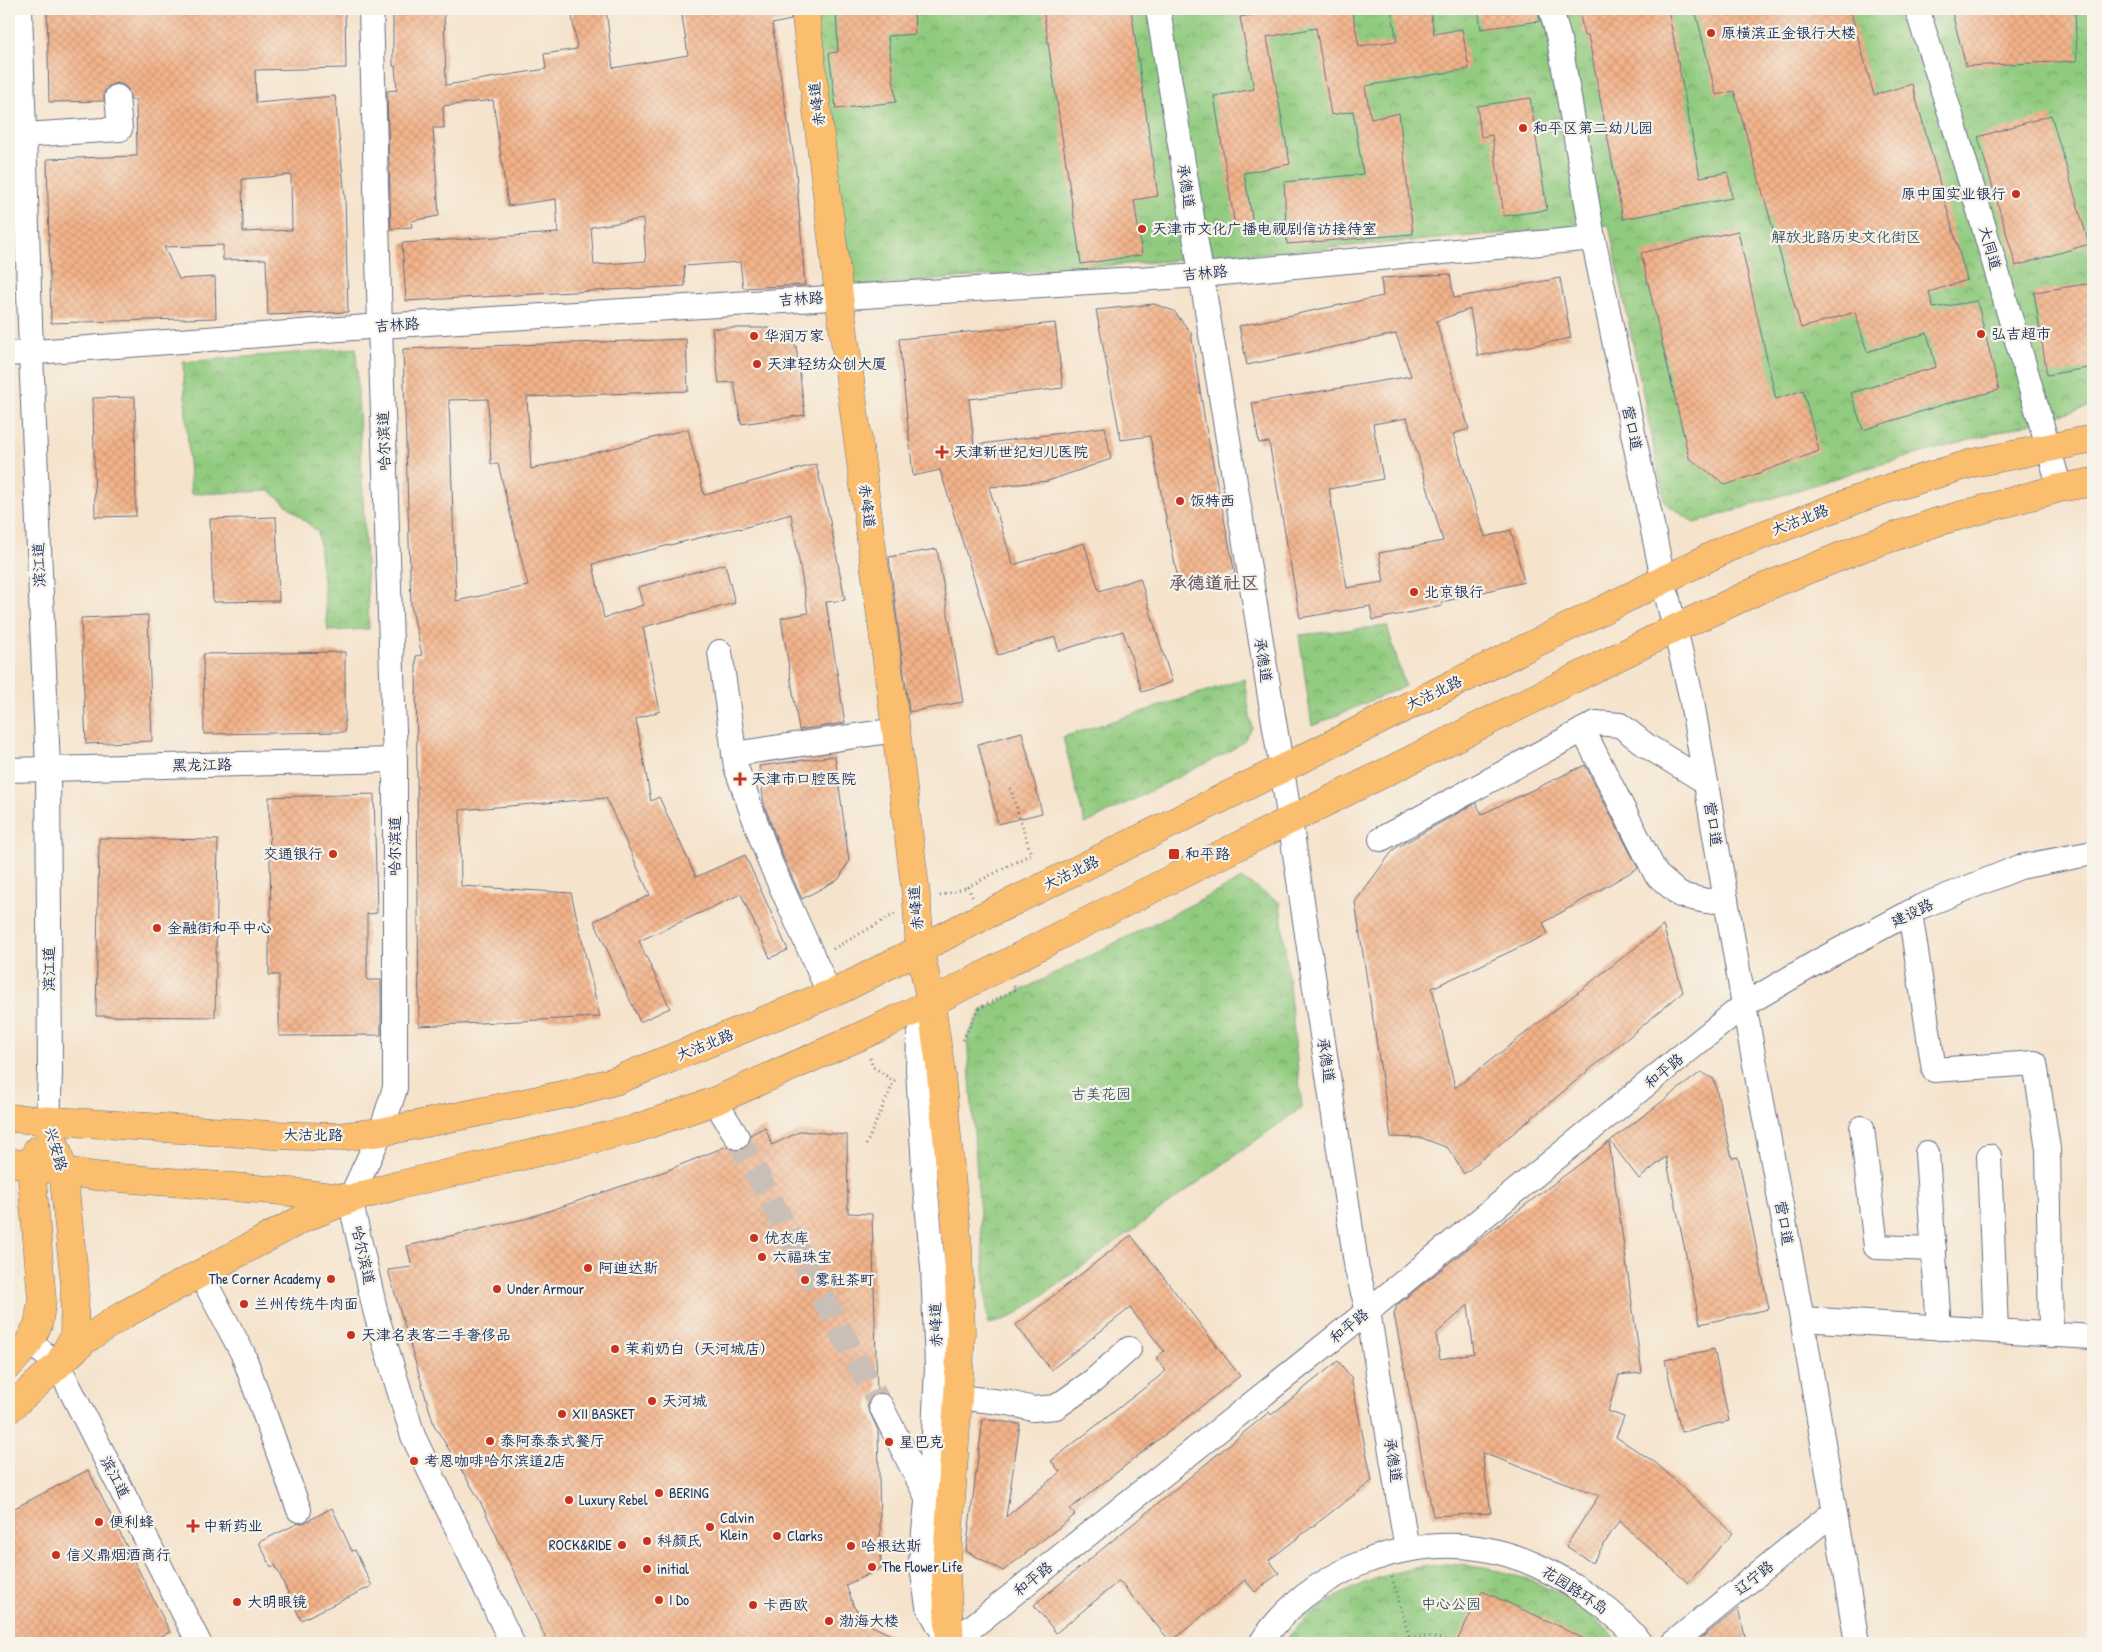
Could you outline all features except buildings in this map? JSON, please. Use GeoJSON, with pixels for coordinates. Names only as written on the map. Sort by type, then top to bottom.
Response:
{"type":"FeatureCollection","features":[{"type":"Feature","properties":{"kind":"main road","name":"赤峰道"},"geometry":{"type":"LineString","coordinates":[[806,9],[839,296],[896,730],[917,904],[920,950],[931,1003],[940,1065],[958,1247],[960,1332],[958,1397],[946,1576],[950,1643]]}},
{"type":"Feature","properties":{"kind":"main road","name":"大沽北路"},"geometry":{"type":"LineString","coordinates":[[9,1118],[306,1137],[338,1137],[381,1132],[557,1096],[615,1081],[830,994],[1728,548],[1878,492],[1973,463],[2093,439]]}},
{"type":"Feature","properties":{"kind":"main road"},"geometry":{"type":"LineString","coordinates":[[58,1365],[85,1340],[123,1315],[200,1272],[304,1218],[350,1199],[399,1185],[632,1130],[715,1101],[931,1003],[1070,930],[1676,628],[1766,587],[1864,547],[1937,522],[2060,488],[2093,482]]}},
{"type":"Feature","properties":{"kind":"main road","name":"兴安路"},"geometry":{"type":"LineString","coordinates":[[9,1366],[28,1344],[38,1325],[42,1300],[20,1164],[48,1120]]}},
{"type":"Feature","properties":{"kind":"main road","name":"兴安路"},"geometry":{"type":"LineString","coordinates":[[9,1409],[58,1365],[74,1337],[76,1319],[75,1286],[63,1170],[48,1120]]}},
{"type":"Feature","properties":{"kind":"main road"},"geometry":{"type":"LineString","coordinates":[[20,1164],[95,1176],[282,1191],[350,1199]]}},
{"type":"Feature","properties":{"kind":"street","name":"滨江道"},"geometry":{"type":"LineString","coordinates":[[20,9],[24,135],[20,353],[48,768],[50,1072],[48,1120]]}},
{"type":"Feature","properties":{"kind":"street","name":"哈尔滨道"},"geometry":{"type":"LineString","coordinates":[[371,9],[395,760],[395,1088],[381,1132],[350,1199],[376,1314],[413,1436],[511,1643]]}},
{"type":"Feature","properties":{"kind":"street","name":"承德道"},"geometry":{"type":"LineString","coordinates":[[1158,9],[1207,274],[1287,766],[1357,1270],[1368,1311],[1397,1552]]}},
{"type":"Feature","properties":{"kind":"street","name":"承德道"},"geometry":{"type":"LineString","coordinates":[[1170,9],[1207,274]]}},
{"type":"Feature","properties":{"kind":"street","name":"营口道"},"geometry":{"type":"LineString","coordinates":[[1551,9],[1559,39],[1593,238],[1663,579],[1691,696],[1744,1006],[1802,1319],[1857,1643]]}},
{"type":"Feature","properties":{"kind":"street","name":"大同道"},"geometry":{"type":"LineString","coordinates":[[1917,9],[1954,125],[2060,488]]}},
{"type":"Feature","properties":{"kind":"street"},"geometry":{"type":"LineString","coordinates":[[24,135],[120,129],[117,97]]}},
{"type":"Feature","properties":{"kind":"street","name":"吉林路"},"geometry":{"type":"LineString","coordinates":[[20,353],[380,326],[1207,274],[1593,238]]}},
{"type":"Feature","properties":{"kind":"street"},"geometry":{"type":"LineString","coordinates":[[720,652],[736,767],[770,862],[830,994]]}},
{"type":"Feature","properties":{"kind":"street"},"geometry":{"type":"LineString","coordinates":[[1381,839],[1596,723],[1620,725],[1647,746],[1706,782]]}},
{"type":"Feature","properties":{"kind":"street"},"geometry":{"type":"LineString","coordinates":[[734,754],[896,730]]}},
{"type":"Feature","properties":{"kind":"street"},"geometry":{"type":"LineString","coordinates":[[1583,730],[1656,874],[1680,895],[1706,901],[1726,900]]}},
{"type":"Feature","properties":{"kind":"street","name":"黑龙江路"},"geometry":{"type":"LineString","coordinates":[[9,770],[395,760]]}},
{"type":"Feature","properties":{"kind":"street","name":"建设路"},"geometry":{"type":"LineString","coordinates":[[1744,1006],[1819,961],[1910,912],[2020,867],[2093,853]]}},
{"type":"Feature","properties":{"kind":"street"},"geometry":{"type":"LineString","coordinates":[[1910,912],[1934,1070],[2035,1063],[2048,1149],[2051,1335]]}},
{"type":"Feature","properties":{"kind":"street","name":"赤峰道"},"geometry":{"type":"LineString","coordinates":[[931,1003],[919,1038],[918,1061],[937,1335],[934,1434],[921,1561],[928,1606],[950,1643]]}},
{"type":"Feature","properties":{"kind":"street","name":"和平路"},"geometry":{"type":"LineString","coordinates":[[950,1643],[1368,1311],[1744,1006]]}},
{"type":"Feature","properties":{"kind":"street"},"geometry":{"type":"LineString","coordinates":[[715,1101],[736,1137]]}},
{"type":"Feature","properties":{"kind":"street"},"geometry":{"type":"LineString","coordinates":[[1862,1128],[1876,1247],[1934,1249]]}},
{"type":"Feature","properties":{"kind":"street"},"geometry":{"type":"LineString","coordinates":[[1927,1153],[1939,1328]]}},
{"type":"Feature","properties":{"kind":"street"},"geometry":{"type":"LineString","coordinates":[[1989,1156],[1996,1331]]}},
{"type":"Feature","properties":{"kind":"street"},"geometry":{"type":"LineString","coordinates":[[200,1272],[243,1354],[299,1510]]}},
{"type":"Feature","properties":{"kind":"street"},"geometry":{"type":"LineString","coordinates":[[1802,1319],[2093,1338]]}},
{"type":"Feature","properties":{"kind":"street"},"geometry":{"type":"LineString","coordinates":[[28,1344],[41,1351],[58,1365]]}},
{"type":"Feature","properties":{"kind":"street"},"geometry":{"type":"LineString","coordinates":[[958,1397],[1009,1403],[1033,1409],[1056,1407],[1093,1381],[1129,1349]]}},
{"type":"Feature","properties":{"kind":"street","name":"滨江道"},"geometry":{"type":"LineString","coordinates":[[58,1365],[190,1640]]}},
{"type":"Feature","properties":{"kind":"street"},"geometry":{"type":"LineString","coordinates":[[881,1406],[928,1499]]}},
{"type":"Feature","properties":{"kind":"street","name":"辽宁路"},"geometry":{"type":"LineString","coordinates":[[1673,1643],[1834,1512]]}},
{"type":"Feature","properties":{"kind":"street","name":"花园路环岛"},"geometry":{"type":"LineString","coordinates":[[1262,1643],[1284,1616],[1314,1590],[1357,1566],[1397,1552],[1455,1546],[1483,1548],[1526,1560],[1563,1578],[1616,1617],[1640,1643]]}},
{"type":"Feature","properties":{"kind":"path"},"geometry":{"type":"LineString","coordinates":[[1397,1552],[1411,1643]]}},
{"type":"Feature","properties":{"kind":"path"},"geometry":{"type":"LineString","coordinates":[[1390,1643],[1410,1637],[1429,1636],[1451,1641]]}},
{"type":"Feature","properties":{"kind":"green space","name":"解放北路历史文化街区"},"geometry":{"type":"Polygon","coordinates":[[[809,9],[2093,9],[2093,406],[1857,471],[1695,523],[1665,503],[1609,225],[847,287],[809,9]]]}},
{"type":"Feature","properties":{"kind":"green space"},"geometry":{"type":"Polygon","coordinates":[[[356,348],[369,629],[328,631],[318,532],[270,491],[191,494],[183,362],[356,348]]]}},
{"type":"Feature","properties":{"kind":"green space"},"geometry":{"type":"Polygon","coordinates":[[[1387,626],[1405,686],[1312,726],[1299,635],[1387,626]]]}},
{"type":"Feature","properties":{"kind":"green space"},"geometry":{"type":"Polygon","coordinates":[[[1244,679],[1252,728],[1243,742],[1230,751],[1085,824],[1063,737],[1244,679]]]}},
{"type":"Feature","properties":{"kind":"green space","name":"古美花园"},"geometry":{"type":"Polygon","coordinates":[[[1242,879],[1280,903],[1302,1107],[1014,1316],[988,1325],[967,1037],[982,1010],[1242,879]]]}},
{"type":"Feature","properties":{"kind":"green space","name":"中心公园"},"geometry":{"type":"Polygon","coordinates":[[[1444,1564],[1494,1570],[1540,1585],[1583,1609],[1620,1643],[1283,1643],[1316,1610],[1355,1587],[1376,1578],[1398,1572],[1444,1564]]]}},
{"type":"Feature","properties":{"kind":"tunnel"},"geometry":{"type":"LineString","coordinates":[[737,1137],[881,1406]]}},
{"type":"Feature","properties":{"kind":"place","name":"原横滨正金银行大楼"},"geometry":{"type":"Point","coordinates":[1711,33]}},
{"type":"Feature","properties":{"kind":"place","name":"和平区第二幼儿园"},"geometry":{"type":"Point","coordinates":[1523,128]}},
{"type":"Feature","properties":{"kind":"place","name":"原中国实业银行"},"geometry":{"type":"Point","coordinates":[2016,194]}},
{"type":"Feature","properties":{"kind":"place","name":"天津市文化广播电视剧信访接待室"},"geometry":{"type":"Point","coordinates":[1142,229]}},
{"type":"Feature","properties":{"kind":"place","name":"弘吉超市"},"geometry":{"type":"Point","coordinates":[1981,334]}},
{"type":"Feature","properties":{"kind":"place","name":"华润万家"},"geometry":{"type":"Point","coordinates":[754,336]}},
{"type":"Feature","properties":{"kind":"place","name":"天津轻纺众创大厦"},"geometry":{"type":"Point","coordinates":[757,364]}},
{"type":"Feature","properties":{"kind":"place","name":"天津新世纪妇儿医院"},"geometry":{"type":"Point","coordinates":[942,452]}},
{"type":"Feature","properties":{"kind":"place","name":"饭特西"},"geometry":{"type":"Point","coordinates":[1180,501]}},
{"type":"Feature","properties":{"kind":"place","name":"北京银行"},"geometry":{"type":"Point","coordinates":[1414,592]}},
{"type":"Feature","properties":{"kind":"place","name":"天津市口腔医院"},"geometry":{"type":"Point","coordinates":[740,779]}},
{"type":"Feature","properties":{"kind":"place","name":"交通银行"},"geometry":{"type":"Point","coordinates":[333,854]}},
{"type":"Feature","properties":{"kind":"place","name":"和平路"},"geometry":{"type":"Point","coordinates":[1174,854]}},
{"type":"Feature","properties":{"kind":"place","name":"金融街和平中心"},"geometry":{"type":"Point","coordinates":[157,928]}},
{"type":"Feature","properties":{"kind":"place","name":"优衣库"},"geometry":{"type":"Point","coordinates":[754,1238]}},
{"type":"Feature","properties":{"kind":"place","name":"六福珠宝"},"geometry":{"type":"Point","coordinates":[762,1257]}},
{"type":"Feature","properties":{"kind":"place","name":"阿迪达斯"},"geometry":{"type":"Point","coordinates":[588,1268]}},
{"type":"Feature","properties":{"kind":"place","name":"The Corner Academy"},"geometry":{"type":"Point","coordinates":[331,1279]}},
{"type":"Feature","properties":{"kind":"place","name":"雾社茶町"},"geometry":{"type":"Point","coordinates":[805,1280]}},
{"type":"Feature","properties":{"kind":"place","name":"Under Armour"},"geometry":{"type":"Point","coordinates":[497,1289]}},
{"type":"Feature","properties":{"kind":"place","name":"兰州传统牛肉面"},"geometry":{"type":"Point","coordinates":[244,1304]}},
{"type":"Feature","properties":{"kind":"place","name":"天津名表客二手奢侈品"},"geometry":{"type":"Point","coordinates":[351,1335]}},
{"type":"Feature","properties":{"kind":"place","name":"茉莉奶白（天河城店）"},"geometry":{"type":"Point","coordinates":[615,1349]}},
{"type":"Feature","properties":{"kind":"place","name":"天河城"},"geometry":{"type":"Point","coordinates":[652,1401]}},
{"type":"Feature","properties":{"kind":"place","name":"XII BASKET"},"geometry":{"type":"Point","coordinates":[562,1414]}},
{"type":"Feature","properties":{"kind":"place","name":"泰阿泰泰式餐厅"},"geometry":{"type":"Point","coordinates":[490,1441]}},
{"type":"Feature","properties":{"kind":"place","name":"星巴克"},"geometry":{"type":"Point","coordinates":[889,1442]}},
{"type":"Feature","properties":{"kind":"place","name":"考恩咖啡哈尔滨道2店"},"geometry":{"type":"Point","coordinates":[414,1461]}},
{"type":"Feature","properties":{"kind":"place","name":"BERING"},"geometry":{"type":"Point","coordinates":[659,1493]}},
{"type":"Feature","properties":{"kind":"place","name":"Luxury Rebel"},"geometry":{"type":"Point","coordinates":[569,1500]}},
{"type":"Feature","properties":{"kind":"place","name":"便利蜂"},"geometry":{"type":"Point","coordinates":[99,1522]}},
{"type":"Feature","properties":{"kind":"place","name":"中新药业"},"geometry":{"type":"Point","coordinates":[193,1526]}},
{"type":"Feature","properties":{"kind":"place","name":"Calvin Klein"},"geometry":{"type":"Point","coordinates":[710,1527]}},
{"type":"Feature","properties":{"kind":"place","name":"Clarks"},"geometry":{"type":"Point","coordinates":[777,1536]}},
{"type":"Feature","properties":{"kind":"place","name":"科颜氏"},"geometry":{"type":"Point","coordinates":[647,1541]}},
{"type":"Feature","properties":{"kind":"place","name":"ROCK&RIDE"},"geometry":{"type":"Point","coordinates":[622,1545]}},
{"type":"Feature","properties":{"kind":"place","name":"哈根达斯"},"geometry":{"type":"Point","coordinates":[851,1546]}},
{"type":"Feature","properties":{"kind":"place","name":"信义鼎烟酒商行"},"geometry":{"type":"Point","coordinates":[56,1555]}},
{"type":"Feature","properties":{"kind":"place","name":"The Flower Life"},"geometry":{"type":"Point","coordinates":[872,1567]}},
{"type":"Feature","properties":{"kind":"place","name":"initial"},"geometry":{"type":"Point","coordinates":[647,1569]}},
{"type":"Feature","properties":{"kind":"place","name":"I Do"},"geometry":{"type":"Point","coordinates":[659,1600]}},
{"type":"Feature","properties":{"kind":"place","name":"大明眼镜"},"geometry":{"type":"Point","coordinates":[237,1602]}},
{"type":"Feature","properties":{"kind":"place","name":"卡西欧"},"geometry":{"type":"Point","coordinates":[753,1605]}},
{"type":"Feature","properties":{"kind":"place","name":"渤海大楼"},"geometry":{"type":"Point","coordinates":[829,1621]}},
{"type":"Feature","properties":{"kind":"district","name":"承德道社区"},"geometry":{"type":"Point","coordinates":[1214,583]}}]}
